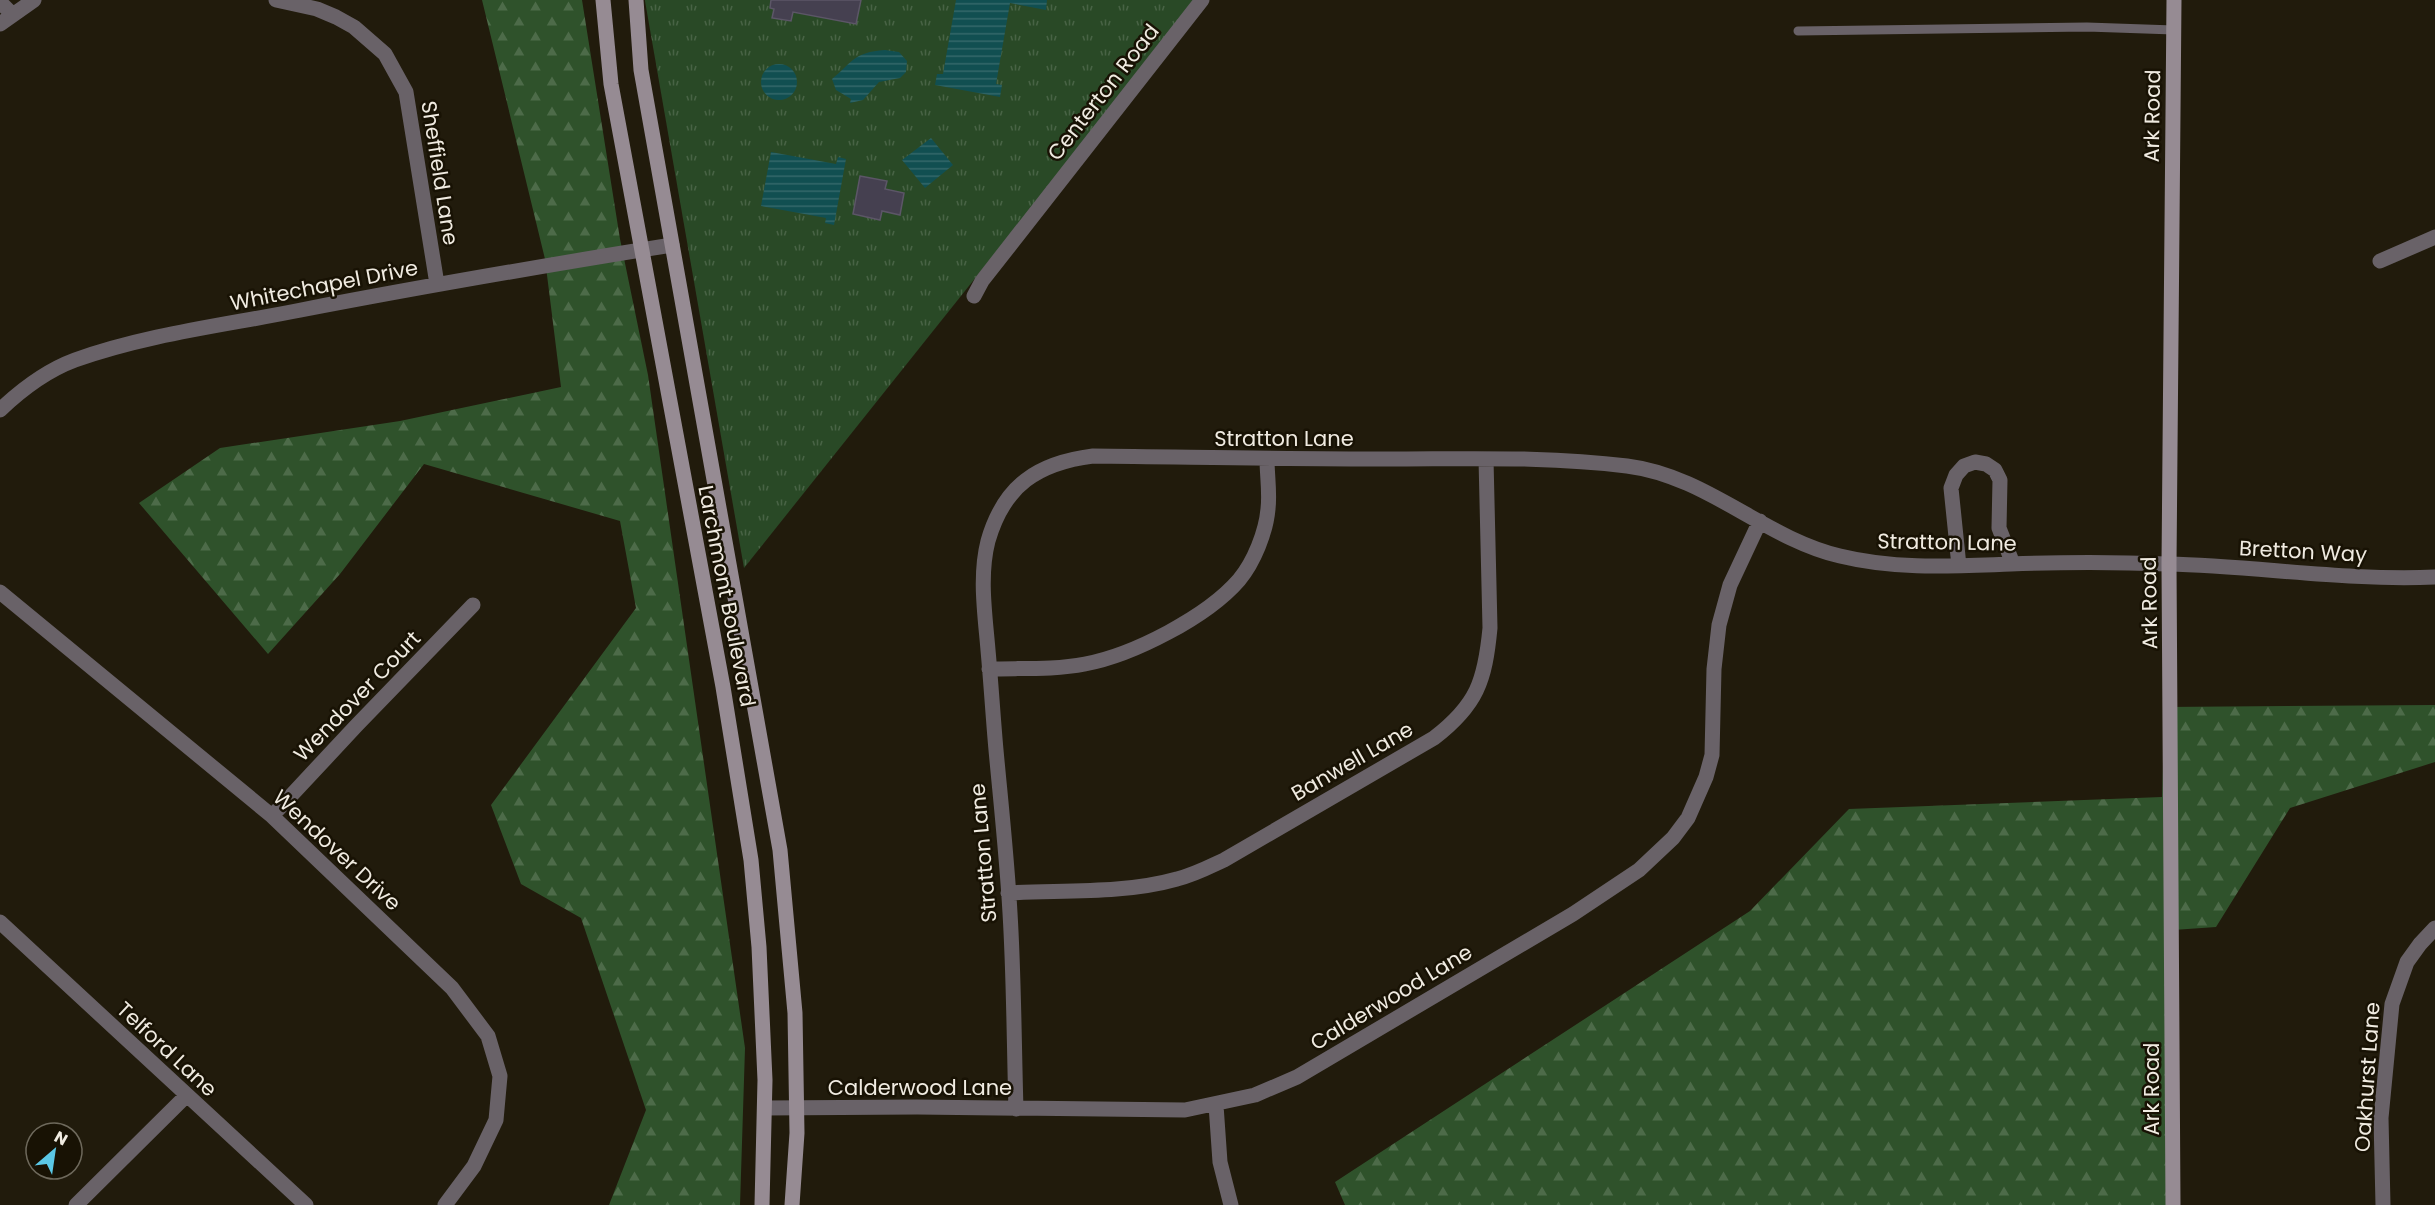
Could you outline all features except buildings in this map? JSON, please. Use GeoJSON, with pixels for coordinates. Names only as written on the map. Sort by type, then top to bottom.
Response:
{"type":"FeatureCollection","features":[{"type":"Feature","properties":{"kind":"street"},"geometry":{"type":"LineString","coordinates":[[0,2],[6,19],[34,0]]}},
{"type":"Feature","properties":{"kind":"street","name":"Sheffield Lane"},"geometry":{"type":"LineString","coordinates":[[276,0],[317,9],[336,17],[354,27],[385,54],[406,92],[437,284]]}},
{"type":"Feature","properties":{"kind":"street","name":"Larchmont Boulevard"},"geometry":{"type":"LineString","coordinates":[[603,0],[611,84],[721,676],[745,818],[759,947],[765,1108],[762,1205]]}},
{"type":"Feature","properties":{"kind":"street","name":"Larchmont Boulevard"},"geometry":{"type":"LineString","coordinates":[[636,0],[641,70],[780,850],[795,1013],[796,1108],[792,1205]]}},
{"type":"Feature","properties":{"kind":"street","name":"Centerton Road"},"geometry":{"type":"LineString","coordinates":[[974,296],[982,281],[1202,0]]}},
{"type":"Feature","properties":{"kind":"street","name":"Ark Road"},"geometry":{"type":"LineString","coordinates":[[2173,1205],[2169,564],[2174,0]]}},
{"type":"Feature","properties":{"kind":"street"},"geometry":{"type":"LineString","coordinates":[[2380,261],[2435,237]]}},
{"type":"Feature","properties":{"kind":"street","name":"Whitechapel Drive"},"geometry":{"type":"LineString","coordinates":[[0,410],[25,389],[73,361],[123,345],[437,284],[672,245]]}},
{"type":"Feature","properties":{"kind":"street","name":"Stratton Lane"},"geometry":{"type":"LineString","coordinates":[[1016,1109],[1008,893],[989,669],[983,586],[984,563],[988,541],[1009,497],[1026,479],[1046,467],[1069,459],[1093,456],[1486,459],[1610,465],[1654,471],[1705,490],[1794,540],[1838,556],[1910,566],[2169,564]]}},
{"type":"Feature","properties":{"kind":"street"},"geometry":{"type":"LineString","coordinates":[[989,669],[1084,664],[1116,655],[1192,619],[1219,600],[1239,579],[1260,539],[1268,510],[1267,459]]}},
{"type":"Feature","properties":{"kind":"street","name":"Banwell Lane"},"geometry":{"type":"LineString","coordinates":[[1008,893],[1158,884],[1201,871],[1224,860],[1434,738],[1461,716],[1473,701],[1480,683],[1490,628],[1486,459]]}},
{"type":"Feature","properties":{"kind":"street"},"geometry":{"type":"LineString","coordinates":[[1959,566],[1951,488],[1956,475],[1964,466],[1975,462],[1986,464],[1995,470],[2000,480],[1998,528],[2013,564]]}},
{"type":"Feature","properties":{"kind":"street","name":"Calderwood Lane"},"geometry":{"type":"LineString","coordinates":[[765,1108],[1185,1110],[1216,1106],[1255,1095],[1307,1071],[1573,914],[1639,870],[1673,838],[1688,818],[1706,777],[1712,755],[1714,669],[1719,625],[1730,585],[1760,521]]}},
{"type":"Feature","properties":{"kind":"street","name":"Bretton Way"},"geometry":{"type":"LineString","coordinates":[[2169,564],[2333,575],[2435,577]]}},
{"type":"Feature","properties":{"kind":"street","name":"Wendover Drive"},"geometry":{"type":"LineString","coordinates":[[0,592],[272,816],[453,988],[488,1036],[500,1076],[496,1120],[474,1166],[445,1205]]}},
{"type":"Feature","properties":{"kind":"street","name":"Wendover Court"},"geometry":{"type":"LineString","coordinates":[[272,816],[473,605]]}},
{"type":"Feature","properties":{"kind":"street","name":"Telford Lane"},"geometry":{"type":"LineString","coordinates":[[0,922],[306,1205]]}},
{"type":"Feature","properties":{"kind":"street","name":"Oakhurst Lane"},"geometry":{"type":"LineString","coordinates":[[2383,1205],[2381,1118],[2392,1004],[2407,962],[2435,928]]}},
{"type":"Feature","properties":{"kind":"street"},"geometry":{"type":"LineString","coordinates":[[76,1205],[186,1096]]}},
{"type":"Feature","properties":{"kind":"street"},"geometry":{"type":"LineString","coordinates":[[1216,1106],[1220,1162],[1231,1205]]}},
{"type":"Feature","properties":{"kind":"lane"},"geometry":{"type":"LineString","coordinates":[[1798,31],[2087,27],[2174,30]]}},
{"type":"Feature","properties":{"kind":"green space"},"geometry":{"type":"Polygon","coordinates":[[[482,0],[582,0],[620,239],[648,375],[745,1048],[740,1205],[609,1205],[646,1110],[581,918],[521,884],[491,805],[636,608],[620,521],[424,464],[340,574],[268,654],[139,503],[220,448],[400,421],[561,387],[545,259],[482,0]]]}},
{"type":"Feature","properties":{"kind":"green space"},"geometry":{"type":"Polygon","coordinates":[[[1197,0],[744,568],[645,1],[1197,0]]]}},
{"type":"Feature","properties":{"kind":"green space"},"geometry":{"type":"Polygon","coordinates":[[[2435,705],[2435,762],[2290,808],[2216,927],[2173,930],[2166,1205],[1345,1205],[1335,1182],[1750,911],[1849,809],[2162,797],[2165,707],[2435,705]]]}},
{"type":"Feature","properties":{"kind":"water"},"geometry":{"type":"Polygon","coordinates":[[[956,0],[1047,0],[1046,10],[1010,3],[996,84],[1002,85],[1000,97],[935,85],[937,74],[943,74],[956,0]]]}},
{"type":"Feature","properties":{"kind":"water"},"geometry":{"type":"Polygon","coordinates":[[[885,50],[899,52],[907,61],[906,72],[900,78],[879,82],[863,100],[850,103],[851,99],[836,90],[832,79],[859,56],[885,50]]]}},
{"type":"Feature","properties":{"kind":"water"},"geometry":{"type":"Polygon","coordinates":[[[779,64],[792,69],[797,82],[792,95],[779,100],[766,95],[761,82],[766,69],[779,64]]]}},
{"type":"Feature","properties":{"kind":"water"},"geometry":{"type":"Polygon","coordinates":[[[931,138],[953,165],[925,188],[902,160],[931,138]]]}},
{"type":"Feature","properties":{"kind":"water"},"geometry":{"type":"Polygon","coordinates":[[[771,152],[836,164],[838,157],[846,159],[834,225],[825,223],[826,218],[761,206],[771,152]]]}}]}
